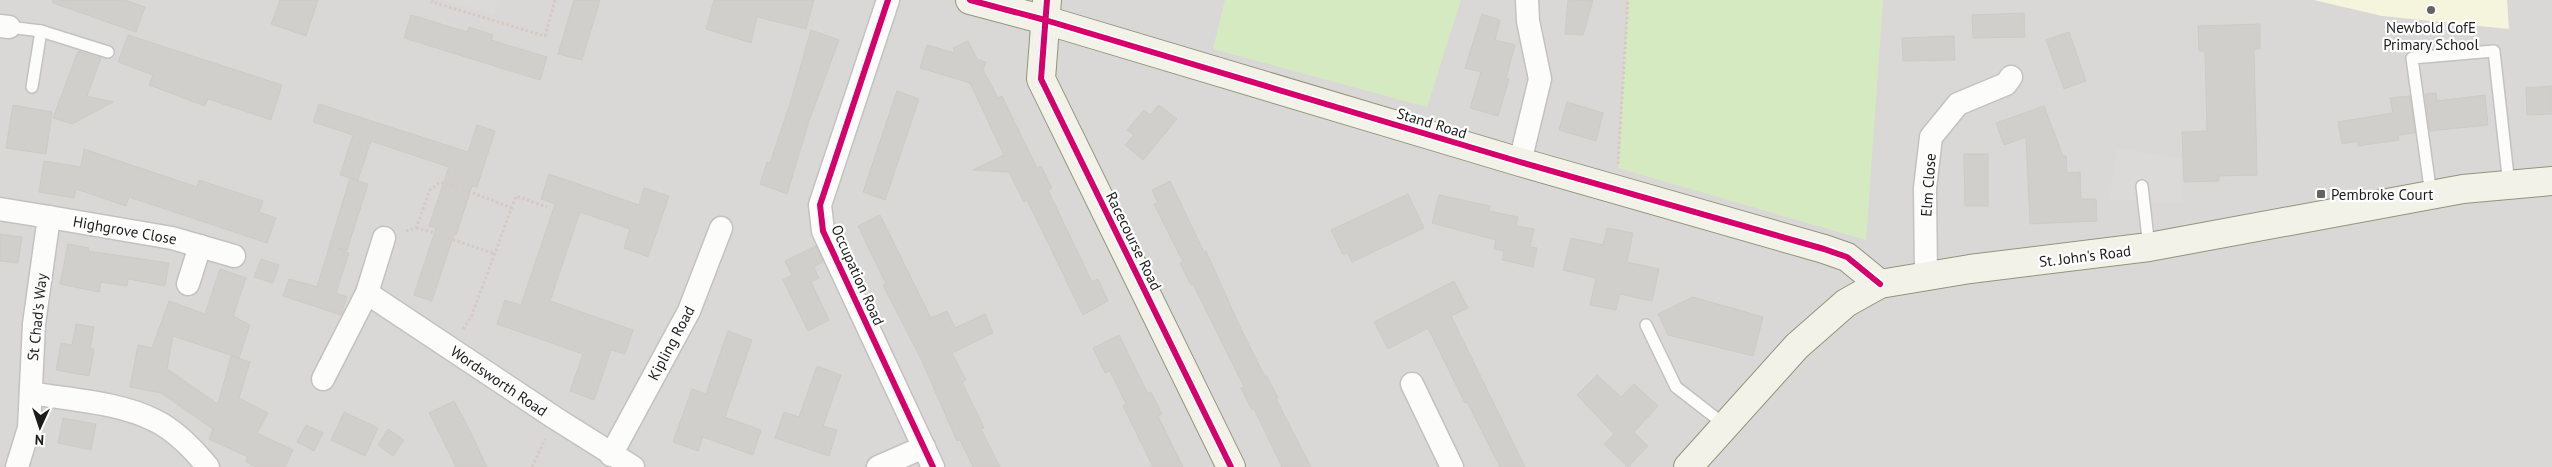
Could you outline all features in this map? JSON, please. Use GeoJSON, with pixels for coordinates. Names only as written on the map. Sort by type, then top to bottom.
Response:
{"type":"FeatureCollection","features":[{"type":"Feature","properties":{"kind":"street","name":"Occupation Road"},"geometry":{"type":"LineString","coordinates":[[888,0],[820,205],[823,231],[928,457]]}},
{"type":"Feature","properties":{"kind":"street","name":"Stand Road"},"geometry":{"type":"LineString","coordinates":[[970,0],[1046,10],[1520,162],[1847,257],[1880,284]]}},
{"type":"Feature","properties":{"kind":"street"},"geometry":{"type":"LineString","coordinates":[[1520,162],[1540,80],[1528,21],[1527,0]]}},
{"type":"Feature","properties":{"kind":"street","name":"Racecourse Road"},"geometry":{"type":"LineString","coordinates":[[1046,10],[1041,79],[1231,467]]}},
{"type":"Feature","properties":{"kind":"street","name":"Elm Close"},"geometry":{"type":"LineString","coordinates":[[1926,276],[1925,188],[1931,137],[1958,104],[2006,84],[2011,77]]}},
{"type":"Feature","properties":{"kind":"street","name":"St. John's Road"},"geometry":{"type":"LineString","coordinates":[[1688,467],[1797,346],[1846,303],[1880,284],[1926,276],[2149,247],[2431,195],[2552,181]]}},
{"type":"Feature","properties":{"kind":"street"},"geometry":{"type":"LineString","coordinates":[[0,209],[49,217]]}},
{"type":"Feature","properties":{"kind":"street","name":"Highgrove Close"},"geometry":{"type":"LineString","coordinates":[[49,217],[172,238],[234,256]]}},
{"type":"Feature","properties":{"kind":"street","name":"St Chad's Way"},"geometry":{"type":"LineString","coordinates":[[17,467],[28,428],[34,324],[49,217]]}},
{"type":"Feature","properties":{"kind":"street","name":"Kipling Road"},"geometry":{"type":"LineString","coordinates":[[611,455],[689,311],[721,228]]}},
{"type":"Feature","properties":{"kind":"street"},"geometry":{"type":"LineString","coordinates":[[323,379],[367,293],[384,238]]}},
{"type":"Feature","properties":{"kind":"street"},"geometry":{"type":"LineString","coordinates":[[188,284],[200,246]]}},
{"type":"Feature","properties":{"kind":"street","name":"Wordsworth Road"},"geometry":{"type":"LineString","coordinates":[[367,293],[611,455],[633,467]]}},
{"type":"Feature","properties":{"kind":"street"},"geometry":{"type":"LineString","coordinates":[[1412,384],[1452,467]]}},
{"type":"Feature","properties":{"kind":"street"},"geometry":{"type":"LineString","coordinates":[[31,393],[117,408],[156,421],[178,436],[208,467]]}},
{"type":"Feature","properties":{"kind":"street"},"geometry":{"type":"LineString","coordinates":[[878,467],[928,457]]}},
{"type":"Feature","properties":{"kind":"lane"},"geometry":{"type":"LineString","coordinates":[[4,26],[41,31],[108,52]]}},
{"type":"Feature","properties":{"kind":"lane"},"geometry":{"type":"LineString","coordinates":[[32,87],[41,31]]}},
{"type":"Feature","properties":{"kind":"lane"},"geometry":{"type":"LineString","coordinates":[[2431,195],[2412,58],[2494,51],[2509,185]]}},
{"type":"Feature","properties":{"kind":"lane"},"geometry":{"type":"LineString","coordinates":[[2142,186],[2149,247]]}},
{"type":"Feature","properties":{"kind":"lane"},"geometry":{"type":"LineString","coordinates":[[1646,325],[1676,387],[1725,425]]}},
{"type":"Feature","properties":{"kind":"path"},"geometry":{"type":"LineString","coordinates":[[433,0],[432,2],[545,36],[555,0]]}},
{"type":"Feature","properties":{"kind":"path"},"geometry":{"type":"LineString","coordinates":[[1616,189],[1628,0]]}},
{"type":"Feature","properties":{"kind":"path"},"geometry":{"type":"LineString","coordinates":[[416,228],[430,190],[440,182],[457,187]]}},
{"type":"Feature","properties":{"kind":"path"},"geometry":{"type":"LineString","coordinates":[[468,191],[512,208]]}},
{"type":"Feature","properties":{"kind":"path"},"geometry":{"type":"LineString","coordinates":[[451,349],[472,315],[516,196],[547,206]]}},
{"type":"Feature","properties":{"kind":"path"},"geometry":{"type":"LineString","coordinates":[[384,238],[416,228],[435,233]]}},
{"type":"Feature","properties":{"kind":"path"},"geometry":{"type":"LineString","coordinates":[[448,238],[495,254]]}},
{"type":"Feature","properties":{"kind":"path"},"geometry":{"type":"LineString","coordinates":[[532,467],[555,418]]}},
{"type":"Feature","properties":{"kind":"shaded area"},"geometry":{"type":"Polygon","coordinates":[[[0,0],[2552,0],[2552,467],[0,467],[0,0]]]}},
{"type":"Feature","properties":{"kind":"shaded area"},"geometry":{"type":"Polygon","coordinates":[[[444,0],[498,0],[494,15],[444,0]]]}},
{"type":"Feature","properties":{"kind":"shaded area","name":"Newbold CofE Primary School"},"geometry":{"type":"Polygon","coordinates":[[[2314,0],[2507,0],[2509,29],[2382,16],[2314,0]]]}},
{"type":"Feature","properties":{"kind":"shaded area"},"geometry":{"type":"Polygon","coordinates":[[[2117,148],[2181,158],[2182,202],[2109,200],[2117,148]]]}},
{"type":"Feature","properties":{"kind":"green space"},"geometry":{"type":"Polygon","coordinates":[[[1225,0],[1461,0],[1427,107],[1213,49],[1225,0]]]}},
{"type":"Feature","properties":{"kind":"green space"},"geometry":{"type":"Polygon","coordinates":[[[1628,0],[1883,0],[1866,240],[1618,168],[1628,0]]]}},
{"type":"Feature","properties":{"kind":"building"},"geometry":{"type":"Polygon","coordinates":[[[53,0],[125,0],[145,7],[136,32],[53,3],[53,0]]]}},
{"type":"Feature","properties":{"kind":"building"},"geometry":{"type":"Polygon","coordinates":[[[280,0],[318,0],[306,36],[271,24],[280,0]]]}},
{"type":"Feature","properties":{"kind":"building"},"geometry":{"type":"Polygon","coordinates":[[[574,0],[600,0],[582,60],[558,54],[574,0]]]}},
{"type":"Feature","properties":{"kind":"building"},"geometry":{"type":"Polygon","coordinates":[[[714,0],[814,0],[806,29],[757,17],[751,43],[706,29],[714,0]]]}},
{"type":"Feature","properties":{"kind":"building"},"geometry":{"type":"Polygon","coordinates":[[[1568,0],[1593,0],[1583,35],[1565,34],[1568,0]]]}},
{"type":"Feature","properties":{"kind":"building"},"geometry":{"type":"Polygon","coordinates":[[[2024,13],[2025,37],[1973,38],[1972,15],[2024,13]]]}},
{"type":"Feature","properties":{"kind":"building"},"geometry":{"type":"Polygon","coordinates":[[[1482,14],[1500,20],[1495,40],[1515,45],[1506,78],[1509,79],[1498,116],[1470,108],[1481,72],[1465,68],[1482,14]]]}},
{"type":"Feature","properties":{"kind":"building"},"geometry":{"type":"Polygon","coordinates":[[[411,15],[467,32],[469,27],[493,35],[491,40],[547,57],[540,80],[404,38],[411,15]]]}},
{"type":"Feature","properties":{"kind":"building"},"geometry":{"type":"Polygon","coordinates":[[[2260,24],[2260,49],[2254,49],[2257,175],[2219,176],[2219,181],[2184,182],[2182,132],[2207,131],[2205,51],[2199,51],[2198,26],[2260,24]]]}},
{"type":"Feature","properties":{"kind":"building"},"geometry":{"type":"Polygon","coordinates":[[[811,30],[839,40],[809,121],[787,194],[760,184],[767,162],[770,163],[790,104],[811,30]]]}},
{"type":"Feature","properties":{"kind":"building"},"geometry":{"type":"Polygon","coordinates":[[[2069,32],[2086,81],[2064,89],[2046,40],[2069,32]]]}},
{"type":"Feature","properties":{"kind":"building"},"geometry":{"type":"Polygon","coordinates":[[[128,35],[282,85],[271,120],[208,99],[205,106],[149,85],[153,75],[118,62],[128,35]]]}},
{"type":"Feature","properties":{"kind":"building"},"geometry":{"type":"Polygon","coordinates":[[[1954,36],[1955,60],[1903,61],[1902,38],[1954,36]]]}},
{"type":"Feature","properties":{"kind":"building"},"geometry":{"type":"Polygon","coordinates":[[[968,41],[977,59],[986,62],[983,70],[998,98],[1002,96],[1037,168],[1041,166],[1052,188],[1048,190],[1092,282],[1098,279],[1108,301],[1083,315],[1027,200],[1024,202],[1009,172],[973,170],[1004,155],[970,83],[920,68],[927,45],[955,53],[953,48],[968,41]]]}},
{"type":"Feature","properties":{"kind":"building"},"geometry":{"type":"Polygon","coordinates":[[[78,51],[101,58],[87,96],[113,102],[72,124],[53,118],[78,51]]]}},
{"type":"Feature","properties":{"kind":"building"},"geometry":{"type":"Polygon","coordinates":[[[2552,86],[2552,114],[2527,115],[2526,88],[2552,86]]]}},
{"type":"Feature","properties":{"kind":"building"},"geometry":{"type":"Polygon","coordinates":[[[897,91],[919,99],[885,200],[863,192],[897,91]]]}},
{"type":"Feature","properties":{"kind":"building"},"geometry":{"type":"Polygon","coordinates":[[[2436,93],[2437,101],[2485,95],[2488,125],[2430,131],[2425,94],[2436,93]]]}},
{"type":"Feature","properties":{"kind":"building"},"geometry":{"type":"Polygon","coordinates":[[[2410,96],[2415,133],[2398,135],[2399,140],[2358,146],[2358,141],[2342,144],[2338,122],[2393,113],[2390,98],[2410,96]]]}},
{"type":"Feature","properties":{"kind":"building"},"geometry":{"type":"Polygon","coordinates":[[[1567,102],[1603,113],[1596,141],[1559,130],[1567,102]]]}},
{"type":"Feature","properties":{"kind":"building"},"geometry":{"type":"Polygon","coordinates":[[[319,104],[468,152],[477,125],[495,131],[477,187],[472,186],[456,235],[454,234],[432,301],[414,295],[436,228],[429,226],[449,167],[371,141],[358,180],[340,175],[353,135],[313,122],[319,104]]]}},
{"type":"Feature","properties":{"kind":"building"},"geometry":{"type":"Polygon","coordinates":[[[13,105],[52,112],[46,154],[6,148],[13,105]]]}},
{"type":"Feature","properties":{"kind":"building"},"geometry":{"type":"Polygon","coordinates":[[[1159,105],[1177,119],[1143,160],[1125,145],[1134,135],[1127,130],[1144,110],[1150,115],[1159,105]]]}},
{"type":"Feature","properties":{"kind":"building"},"geometry":{"type":"Polygon","coordinates":[[[2044,106],[2063,156],[2066,156],[2067,173],[2080,172],[2081,199],[2096,199],[2097,221],[2030,224],[2026,137],[2004,145],[1996,123],[2044,106]]]}},
{"type":"Feature","properties":{"kind":"building"},"geometry":{"type":"Polygon","coordinates":[[[84,149],[197,187],[199,180],[263,201],[259,212],[276,218],[267,243],[129,197],[126,206],[76,189],[74,198],[39,192],[44,161],[81,167],[84,149]]]}},
{"type":"Feature","properties":{"kind":"building"},"geometry":{"type":"Polygon","coordinates":[[[1964,154],[1988,154],[1988,206],[1965,206],[1964,154]]]}},
{"type":"Feature","properties":{"kind":"building"},"geometry":{"type":"Polygon","coordinates":[[[549,174],[639,205],[644,188],[669,196],[648,257],[624,248],[630,229],[580,212],[550,301],[633,330],[625,354],[611,350],[594,400],[570,391],[583,354],[497,324],[505,300],[521,305],[555,204],[541,199],[549,174]]]}},
{"type":"Feature","properties":{"kind":"building"},"geometry":{"type":"Polygon","coordinates":[[[350,178],[368,184],[347,250],[337,248],[349,253],[336,293],[347,297],[341,315],[283,296],[289,279],[317,287],[350,178]]]}},
{"type":"Feature","properties":{"kind":"building"},"geometry":{"type":"Polygon","coordinates":[[[1170,181],[1204,252],[1206,251],[1241,329],[1265,377],[1267,376],[1278,398],[1276,399],[1311,467],[1282,467],[1254,409],[1252,410],[1241,388],[1244,387],[1193,284],[1191,285],[1180,263],[1183,262],[1154,204],[1158,203],[1152,190],[1170,181]]]}},
{"type":"Feature","properties":{"kind":"building"},"geometry":{"type":"Polygon","coordinates":[[[1408,194],[1424,228],[1352,262],[1347,252],[1343,255],[1331,230],[1408,194]]]}},
{"type":"Feature","properties":{"kind":"building"},"geometry":{"type":"Polygon","coordinates":[[[1439,195],[1490,206],[1489,211],[1518,217],[1516,226],[1534,229],[1530,247],[1537,248],[1533,267],[1502,260],[1504,251],[1494,249],[1496,240],[1432,223],[1439,195]]]}},
{"type":"Feature","properties":{"kind":"building"},"geometry":{"type":"Polygon","coordinates":[[[880,215],[931,318],[947,311],[955,328],[985,314],[993,333],[952,353],[966,380],[962,382],[984,428],[981,429],[1000,467],[973,467],[960,440],[957,441],[922,361],[883,285],[886,284],[858,226],[880,215]]]}},
{"type":"Feature","properties":{"kind":"building"},"geometry":{"type":"Polygon","coordinates":[[[1607,228],[1633,233],[1627,262],[1659,269],[1652,301],[1620,294],[1616,310],[1590,305],[1596,278],[1563,270],[1571,238],[1603,245],[1607,228]]]}},
{"type":"Feature","properties":{"kind":"building"},"geometry":{"type":"Polygon","coordinates":[[[0,234],[22,237],[18,263],[0,261],[0,234]]]}},
{"type":"Feature","properties":{"kind":"building"},"geometry":{"type":"Polygon","coordinates":[[[68,244],[89,248],[88,251],[169,263],[165,286],[128,279],[127,286],[101,282],[99,292],[60,284],[68,244]]]}},
{"type":"Feature","properties":{"kind":"building"},"geometry":{"type":"Polygon","coordinates":[[[816,246],[823,262],[814,267],[819,278],[811,282],[829,320],[808,331],[783,280],[792,275],[785,261],[816,246]]]}},
{"type":"Feature","properties":{"kind":"building"},"geometry":{"type":"Polygon","coordinates":[[[261,259],[279,265],[273,283],[254,277],[261,259]]]}},
{"type":"Feature","properties":{"kind":"building"},"geometry":{"type":"Polygon","coordinates":[[[220,269],[246,278],[233,316],[250,325],[239,358],[173,336],[167,369],[218,404],[231,356],[250,362],[239,398],[268,413],[257,433],[293,450],[285,467],[256,467],[246,462],[248,457],[209,439],[213,429],[161,393],[130,387],[138,345],[152,348],[169,301],[205,314],[220,269]]]}},
{"type":"Feature","properties":{"kind":"building"},"geometry":{"type":"Polygon","coordinates":[[[1454,281],[1468,308],[1451,316],[1525,467],[1500,467],[1467,402],[1465,403],[1428,328],[1388,349],[1374,322],[1454,281]]]}},
{"type":"Feature","properties":{"kind":"building"},"geometry":{"type":"Polygon","coordinates":[[[1693,297],[1763,317],[1753,356],[1668,335],[1658,314],[1693,297]]]}},
{"type":"Feature","properties":{"kind":"building"},"geometry":{"type":"Polygon","coordinates":[[[76,324],[94,327],[90,349],[94,349],[89,376],[56,370],[61,343],[72,345],[76,324]]]}},
{"type":"Feature","properties":{"kind":"building"},"geometry":{"type":"Polygon","coordinates":[[[728,331],[752,340],[725,417],[761,430],[753,455],[703,437],[698,451],[673,442],[692,389],[706,394],[728,331]]]}},
{"type":"Feature","properties":{"kind":"building"},"geometry":{"type":"Polygon","coordinates":[[[1119,335],[1148,394],[1151,392],[1162,414],[1158,416],[1183,467],[1153,467],[1123,406],[1126,404],[1110,371],[1105,373],[1093,348],[1119,335]]]}},
{"type":"Feature","properties":{"kind":"building"},"geometry":{"type":"Polygon","coordinates":[[[817,366],[841,375],[823,426],[837,430],[829,456],[775,438],[784,412],[799,417],[817,366]]]}},
{"type":"Feature","properties":{"kind":"building"},"geometry":{"type":"Polygon","coordinates":[[[1597,375],[1621,397],[1634,384],[1658,406],[1634,432],[1648,446],[1628,467],[1604,444],[1614,434],[1577,395],[1597,375]]]}},
{"type":"Feature","properties":{"kind":"building"},"geometry":{"type":"Polygon","coordinates":[[[454,401],[487,467],[456,467],[429,413],[454,401]]]}},
{"type":"Feature","properties":{"kind":"building"},"geometry":{"type":"Polygon","coordinates":[[[344,412],[378,428],[365,456],[331,440],[344,412]]]}},
{"type":"Feature","properties":{"kind":"building"},"geometry":{"type":"Polygon","coordinates":[[[63,418],[96,424],[91,450],[58,443],[63,418]]]}},
{"type":"Feature","properties":{"kind":"building"},"geometry":{"type":"Polygon","coordinates":[[[306,425],[323,433],[314,451],[297,442],[306,425]]]}},
{"type":"Feature","properties":{"kind":"building"},"geometry":{"type":"Polygon","coordinates":[[[388,429],[404,440],[393,456],[378,445],[388,429]]]}},
{"type":"Feature","properties":{"kind":"cycle path"},"geometry":{"type":"LineString","coordinates":[[888,0],[820,205],[823,231],[933,467]]}},
{"type":"Feature","properties":{"kind":"cycle path"},"geometry":{"type":"LineString","coordinates":[[970,0],[1045,20],[1520,162],[1824,249],[1847,257],[1880,284]]}},
{"type":"Feature","properties":{"kind":"cycle path"},"geometry":{"type":"LineString","coordinates":[[1047,0],[1041,79],[1231,467]]}},
{"type":"Feature","properties":{"kind":"place","name":"Newbold CofE Primary School"},"geometry":{"type":"Point","coordinates":[2431,10]}},
{"type":"Feature","properties":{"kind":"place","name":"Pembroke Court"},"geometry":{"type":"Point","coordinates":[2321,194]}}]}
